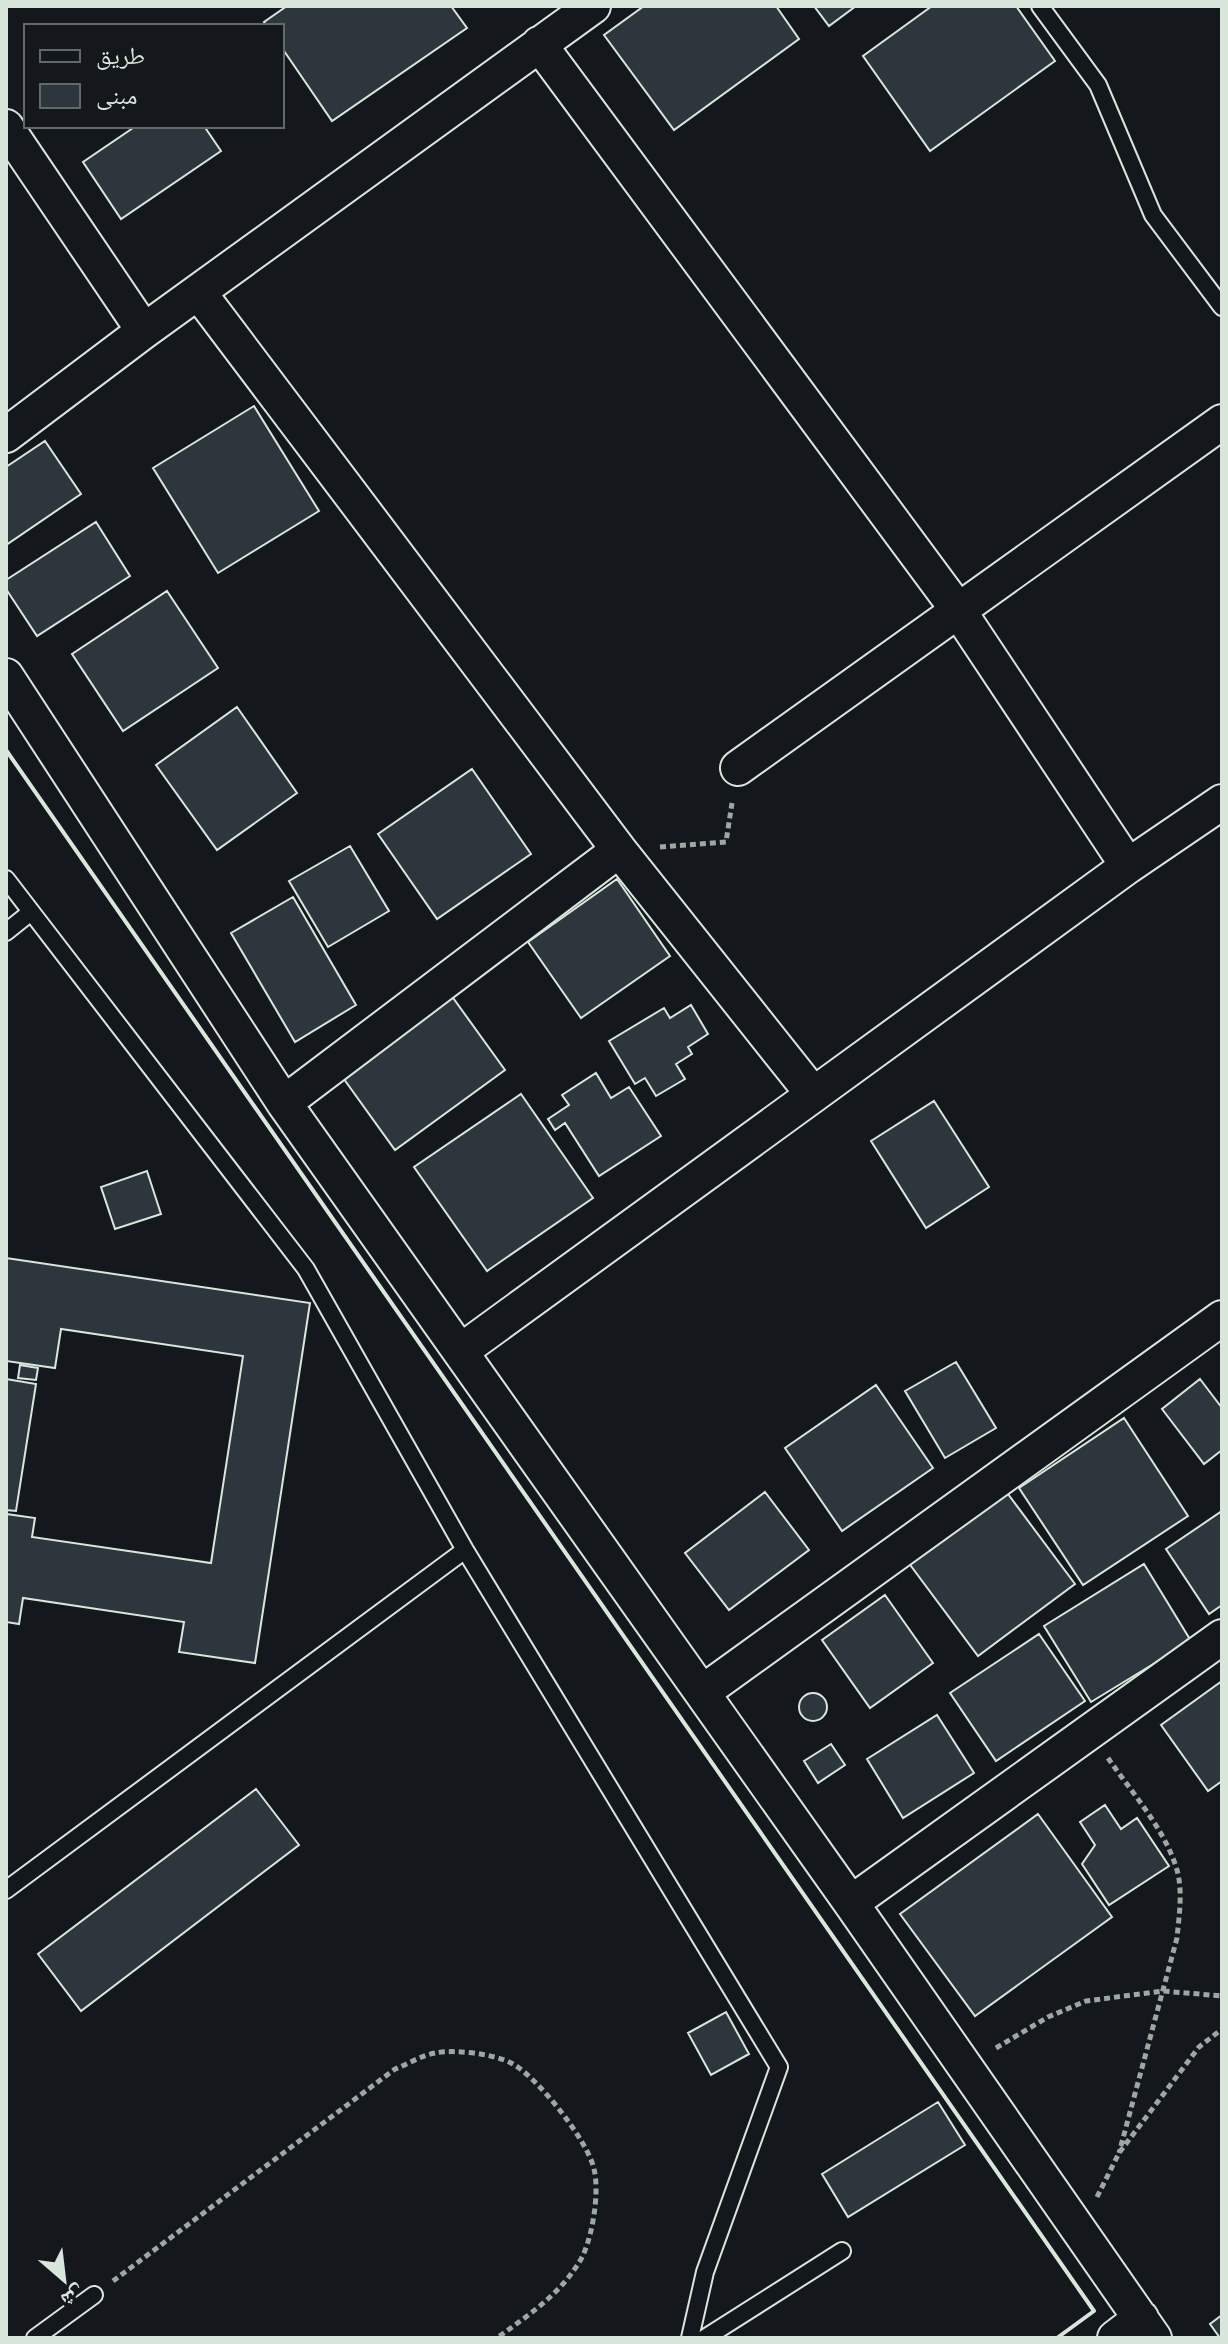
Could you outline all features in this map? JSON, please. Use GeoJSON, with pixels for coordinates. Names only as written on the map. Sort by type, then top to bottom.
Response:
{"type":"FeatureCollection","features":[{"type":"Feature","properties":{"kind":"street"},"geometry":{"type":"LineString","coordinates":[[6,435],[144,331],[593,6]]}},
{"type":"Feature","properties":{"kind":"street"},"geometry":{"type":"LineString","coordinates":[[539,44],[958,610],[1128,866]]}},
{"type":"Feature","properties":{"kind":"street"},"geometry":{"type":"LineString","coordinates":[[6,127],[144,331]]}},
{"type":"Feature","properties":{"kind":"street"},"geometry":{"type":"LineString","coordinates":[[199,293],[619,850],[813,1094]]}},
{"type":"Feature","properties":{"kind":"street"},"geometry":{"type":"LineString","coordinates":[[738,768],[1222,422]]}},
{"type":"Feature","properties":{"kind":"street"},"geometry":{"type":"LineString","coordinates":[[6,676],[284,1103],[703,1692],[1080,2230],[1137,2331]]}},
{"type":"Feature","properties":{"kind":"street"},"geometry":{"type":"LineString","coordinates":[[461,1351],[1128,866],[1222,802]]}},
{"type":"Feature","properties":{"kind":"street"},"geometry":{"type":"LineString","coordinates":[[284,1103],[619,850]]}},
{"type":"Feature","properties":{"kind":"street"},"geometry":{"type":"LineString","coordinates":[[703,1692],[1222,1318]]}},
{"type":"Feature","properties":{"kind":"street"},"geometry":{"type":"LineString","coordinates":[[851,1903],[1222,1637]]}},
{"type":"Feature","properties":{"kind":"lane"},"geometry":{"type":"LineString","coordinates":[[1040,6],[1098,85],[1153,215],[1222,307]]}},
{"type":"Feature","properties":{"kind":"lane"},"geometry":{"type":"LineString","coordinates":[[6,879],[306,1269],[465,1550],[779,2067],[705,2272],[690,2338]]}},
{"type":"Feature","properties":{"kind":"lane"},"geometry":{"type":"LineString","coordinates":[[6,932],[31,912]]}},
{"type":"Feature","properties":{"kind":"lane"},"geometry":{"type":"LineString","coordinates":[[6,1890],[465,1550]]}},
{"type":"Feature","properties":{"kind":"lane"},"geometry":{"type":"LineString","coordinates":[[705,2338],[842,2251]]}},
{"type":"Feature","properties":{"kind":"lane"},"geometry":{"type":"LineString","coordinates":[[35,2338],[94,2295]]}},
{"type":"Feature","properties":{"kind":"path"},"geometry":{"type":"LineString","coordinates":[[619,850],[726,842],[738,768]]}},
{"type":"Feature","properties":{"kind":"path"},"geometry":{"type":"LineString","coordinates":[[1090,1732],[1165,1842],[1178,1872],[1180,1905],[1177,1938],[1119,2153]]}},
{"type":"Feature","properties":{"kind":"path"},"geometry":{"type":"LineString","coordinates":[[965,2066],[1048,2017],[1086,2001],[1163,1991],[1222,1996]]}},
{"type":"Feature","properties":{"kind":"path"},"geometry":{"type":"LineString","coordinates":[[1080,2230],[1119,2153],[1199,2047],[1222,2029]]}},
{"type":"Feature","properties":{"kind":"path"},"geometry":{"type":"LineString","coordinates":[[94,2295],[395,2069],[435,2053],[477,2054],[512,2063],[544,2088],[575,2132],[594,2169],[595,2212],[580,2262],[551,2298],[497,2338]]}},
{"type":"Feature","properties":{"kind":"building"},"geometry":{"type":"Polygon","coordinates":[[[287,6],[451,6],[467,28],[332,121],[284,51],[284,24],[264,22],[287,6]]]}},
{"type":"Feature","properties":{"kind":"building"},"geometry":{"type":"Polygon","coordinates":[[[644,6],[776,6],[799,39],[674,130],[604,35],[644,6]]]}},
{"type":"Feature","properties":{"kind":"building"},"geometry":{"type":"Polygon","coordinates":[[[814,6],[856,6],[829,26],[814,6]]]}},
{"type":"Feature","properties":{"kind":"building"},"geometry":{"type":"Polygon","coordinates":[[[932,6],[1016,6],[1055,61],[930,151],[863,56],[932,6]]]}},
{"type":"Feature","properties":{"kind":"building"},"geometry":{"type":"Polygon","coordinates":[[[133,128],[205,128],[221,151],[121,219],[83,162],[133,128]]]}},
{"type":"Feature","properties":{"kind":"building"},"geometry":{"type":"Polygon","coordinates":[[[254,406],[319,511],[218,573],[153,468],[254,406]]]}},
{"type":"Feature","properties":{"kind":"building"},"geometry":{"type":"Polygon","coordinates":[[[45,441],[81,494],[6,545],[6,467],[45,441]]]}},
{"type":"Feature","properties":{"kind":"building"},"geometry":{"type":"Polygon","coordinates":[[[96,522],[130,576],[37,636],[6,589],[6,580],[96,522]]]}},
{"type":"Feature","properties":{"kind":"building"},"geometry":{"type":"Polygon","coordinates":[[[167,591],[218,668],[123,731],[72,654],[167,591]]]}},
{"type":"Feature","properties":{"kind":"building"},"geometry":{"type":"Polygon","coordinates":[[[237,707],[297,793],[217,850],[156,765],[237,707]]]}},
{"type":"Feature","properties":{"kind":"building"},"geometry":{"type":"Polygon","coordinates":[[[472,769],[531,854],[437,919],[378,834],[472,769]]]}},
{"type":"Feature","properties":{"kind":"building"},"geometry":{"type":"Polygon","coordinates":[[[350,846],[389,911],[328,947],[289,881],[350,846]]]}},
{"type":"Feature","properties":{"kind":"building"},"geometry":{"type":"Polygon","coordinates":[[[617,879],[670,956],[581,1018],[528,942],[617,879]]]}},
{"type":"Feature","properties":{"kind":"building"},"geometry":{"type":"Polygon","coordinates":[[[293,897],[356,1005],[295,1042],[231,933],[293,897]]]}},
{"type":"Feature","properties":{"kind":"building"},"geometry":{"type":"Polygon","coordinates":[[[451,995],[505,1070],[395,1150],[341,1075],[451,995]]]}},
{"type":"Feature","properties":{"kind":"building"},"geometry":{"type":"Polygon","coordinates":[[[691,1005],[708,1034],[688,1047],[692,1054],[676,1064],[685,1079],[656,1096],[645,1078],[635,1084],[609,1041],[664,1008],[670,1018],[691,1005]]]}},
{"type":"Feature","properties":{"kind":"building"},"geometry":{"type":"Polygon","coordinates":[[[596,1073],[611,1098],[629,1087],[661,1136],[599,1176],[565,1123],[555,1130],[548,1119],[569,1105],[562,1095],[596,1073]]]}},
{"type":"Feature","properties":{"kind":"building"},"geometry":{"type":"Polygon","coordinates":[[[521,1094],[593,1198],[487,1271],[414,1167],[521,1094]]]}},
{"type":"Feature","properties":{"kind":"building"},"geometry":{"type":"Polygon","coordinates":[[[934,1101],[989,1187],[926,1228],[871,1141],[934,1101]]]}},
{"type":"Feature","properties":{"kind":"building"},"geometry":{"type":"Polygon","coordinates":[[[147,1171],[161,1214],[115,1229],[101,1187],[147,1171]]]}},
{"type":"Feature","properties":{"kind":"building"},"geometry":{"type":"Polygon","coordinates":[[[6,1258],[310,1303],[255,1663],[179,1652],[184,1622],[23,1598],[19,1624],[6,1622],[6,1514],[35,1518],[32,1537],[211,1563],[243,1356],[61,1329],[55,1368],[6,1361],[6,1258]]]}},
{"type":"Feature","properties":{"kind":"building"},"geometry":{"type":"Polygon","coordinates":[[[956,1362],[996,1428],[945,1458],[905,1391],[956,1362]]]}},
{"type":"Feature","properties":{"kind":"building"},"geometry":{"type":"Polygon","coordinates":[[[20,1365],[38,1368],[36,1380],[18,1378],[20,1365]]]}},
{"type":"Feature","properties":{"kind":"building"},"geometry":{"type":"Polygon","coordinates":[[[6,1379],[36,1384],[16,1511],[6,1510],[6,1379]]]}},
{"type":"Feature","properties":{"kind":"building"},"geometry":{"type":"Polygon","coordinates":[[[1200,1379],[1222,1408],[1222,1450],[1204,1464],[1162,1409],[1200,1379]]]}},
{"type":"Feature","properties":{"kind":"building"},"geometry":{"type":"Polygon","coordinates":[[[876,1385],[933,1468],[842,1531],[785,1448],[876,1385]]]}},
{"type":"Feature","properties":{"kind":"building"},"geometry":{"type":"Polygon","coordinates":[[[1124,1418],[1188,1516],[1083,1585],[1019,1488],[1124,1418]]]}},
{"type":"Feature","properties":{"kind":"building"},"geometry":{"type":"Polygon","coordinates":[[[1005,1490],[1075,1584],[978,1656],[908,1562],[1005,1490]]]}},
{"type":"Feature","properties":{"kind":"building"},"geometry":{"type":"Polygon","coordinates":[[[765,1492],[809,1550],[729,1610],[685,1553],[765,1492]]]}},
{"type":"Feature","properties":{"kind":"building"},"geometry":{"type":"Polygon","coordinates":[[[1222,1511],[1222,1605],[1209,1614],[1166,1549],[1222,1511]]]}},
{"type":"Feature","properties":{"kind":"building"},"geometry":{"type":"Polygon","coordinates":[[[1144,1564],[1191,1641],[1091,1702],[1044,1626],[1144,1564]]]}},
{"type":"Feature","properties":{"kind":"building"},"geometry":{"type":"Polygon","coordinates":[[[885,1595],[933,1663],[870,1708],[822,1640],[885,1595]]]}},
{"type":"Feature","properties":{"kind":"building"},"geometry":{"type":"Polygon","coordinates":[[[1039,1634],[1085,1701],[996,1761],[950,1693],[1039,1634]]]}},
{"type":"Feature","properties":{"kind":"building"},"geometry":{"type":"Polygon","coordinates":[[[1222,1681],[1222,1781],[1208,1791],[1161,1725],[1222,1681]]]}},
{"type":"Feature","properties":{"kind":"building"},"geometry":{"type":"Polygon","coordinates":[[[813,1693],[823,1697],[827,1707],[823,1717],[813,1721],[803,1717],[799,1707],[803,1697],[813,1693]]]}},
{"type":"Feature","properties":{"kind":"building"},"geometry":{"type":"Polygon","coordinates":[[[937,1715],[974,1773],[903,1818],[867,1759],[937,1715]]]}},
{"type":"Feature","properties":{"kind":"building"},"geometry":{"type":"Polygon","coordinates":[[[831,1744],[845,1765],[818,1783],[804,1761],[831,1744]]]}},
{"type":"Feature","properties":{"kind":"building"},"geometry":{"type":"Polygon","coordinates":[[[256,1789],[299,1845],[81,2011],[38,1954],[256,1789]]]}},
{"type":"Feature","properties":{"kind":"building"},"geometry":{"type":"Polygon","coordinates":[[[1105,1805],[1121,1829],[1137,1818],[1169,1866],[1109,1905],[1082,1864],[1095,1845],[1080,1822],[1105,1805]]]}},
{"type":"Feature","properties":{"kind":"building"},"geometry":{"type":"Polygon","coordinates":[[[1038,1814],[1112,1917],[975,2016],[900,1914],[1038,1814]]]}},
{"type":"Feature","properties":{"kind":"building"},"geometry":{"type":"Polygon","coordinates":[[[726,2012],[749,2054],[711,2075],[688,2033],[726,2012]]]}},
{"type":"Feature","properties":{"kind":"building"},"geometry":{"type":"Polygon","coordinates":[[[938,2102],[965,2145],[848,2217],[822,2174],[938,2102]]]}},
{"type":"Feature","properties":{"kind":"building"},"geometry":{"type":"Polygon","coordinates":[[[1222,2315],[1222,2338],[1220,2338],[1210,2324],[1222,2315]]]}},
{"type":"Feature","properties":{"kind":"wall"},"geometry":{"type":"LineString","coordinates":[[6,750],[1094,2311],[1057,2338]]}}]}
